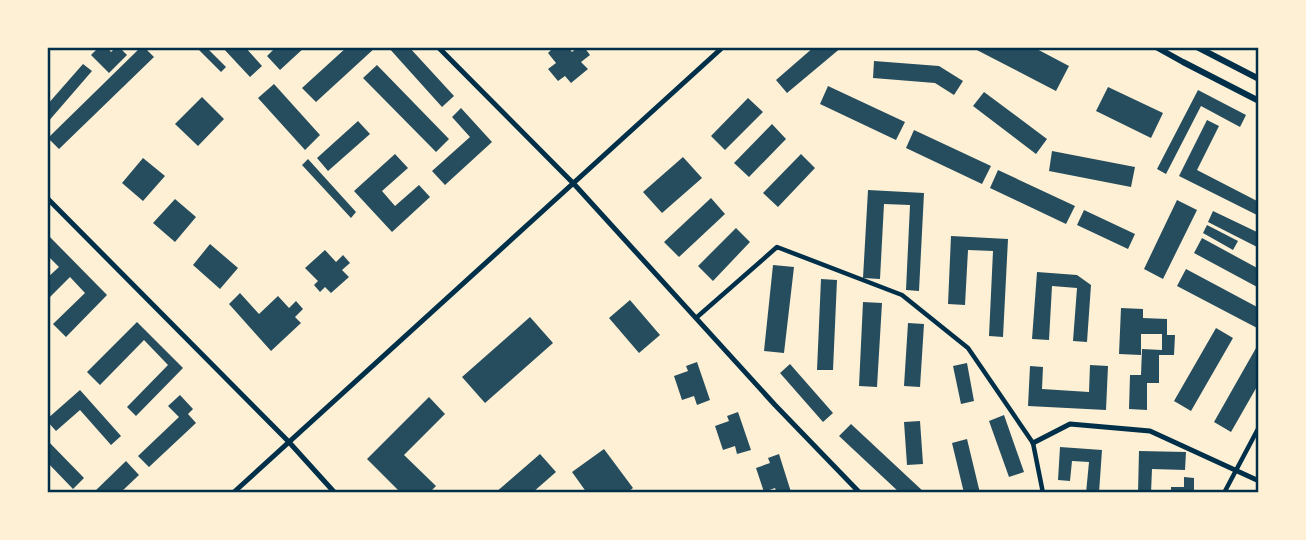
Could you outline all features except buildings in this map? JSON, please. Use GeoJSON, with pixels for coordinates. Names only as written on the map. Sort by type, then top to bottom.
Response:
{"type":"FeatureCollection","features":[{"type":"Feature","properties":{"kind":"main road"},"geometry":{"type":"LineString","coordinates":[[1156,47],[1259,101]]}},
{"type":"Feature","properties":{"kind":"main road"},"geometry":{"type":"LineString","coordinates":[[1197,47],[1259,79]]}},
{"type":"Feature","properties":{"kind":"street"},"geometry":{"type":"LineString","coordinates":[[438,47],[574,184],[775,405],[860,493]]}},
{"type":"Feature","properties":{"kind":"street"},"geometry":{"type":"LineString","coordinates":[[233,493],[723,47]]}},
{"type":"Feature","properties":{"kind":"street"},"geometry":{"type":"LineString","coordinates":[[47,198],[288,441],[335,493]]}},
{"type":"Feature","properties":{"kind":"street"},"geometry":{"type":"LineString","coordinates":[[696,318],[777,247],[902,295],[968,348],[1033,443],[1043,493]]}},
{"type":"Feature","properties":{"kind":"street"},"geometry":{"type":"LineString","coordinates":[[1033,443],[1070,424],[1150,431],[1259,481]]}},
{"type":"Feature","properties":{"kind":"street"},"geometry":{"type":"LineString","coordinates":[[1224,493],[1259,427]]}}]}
